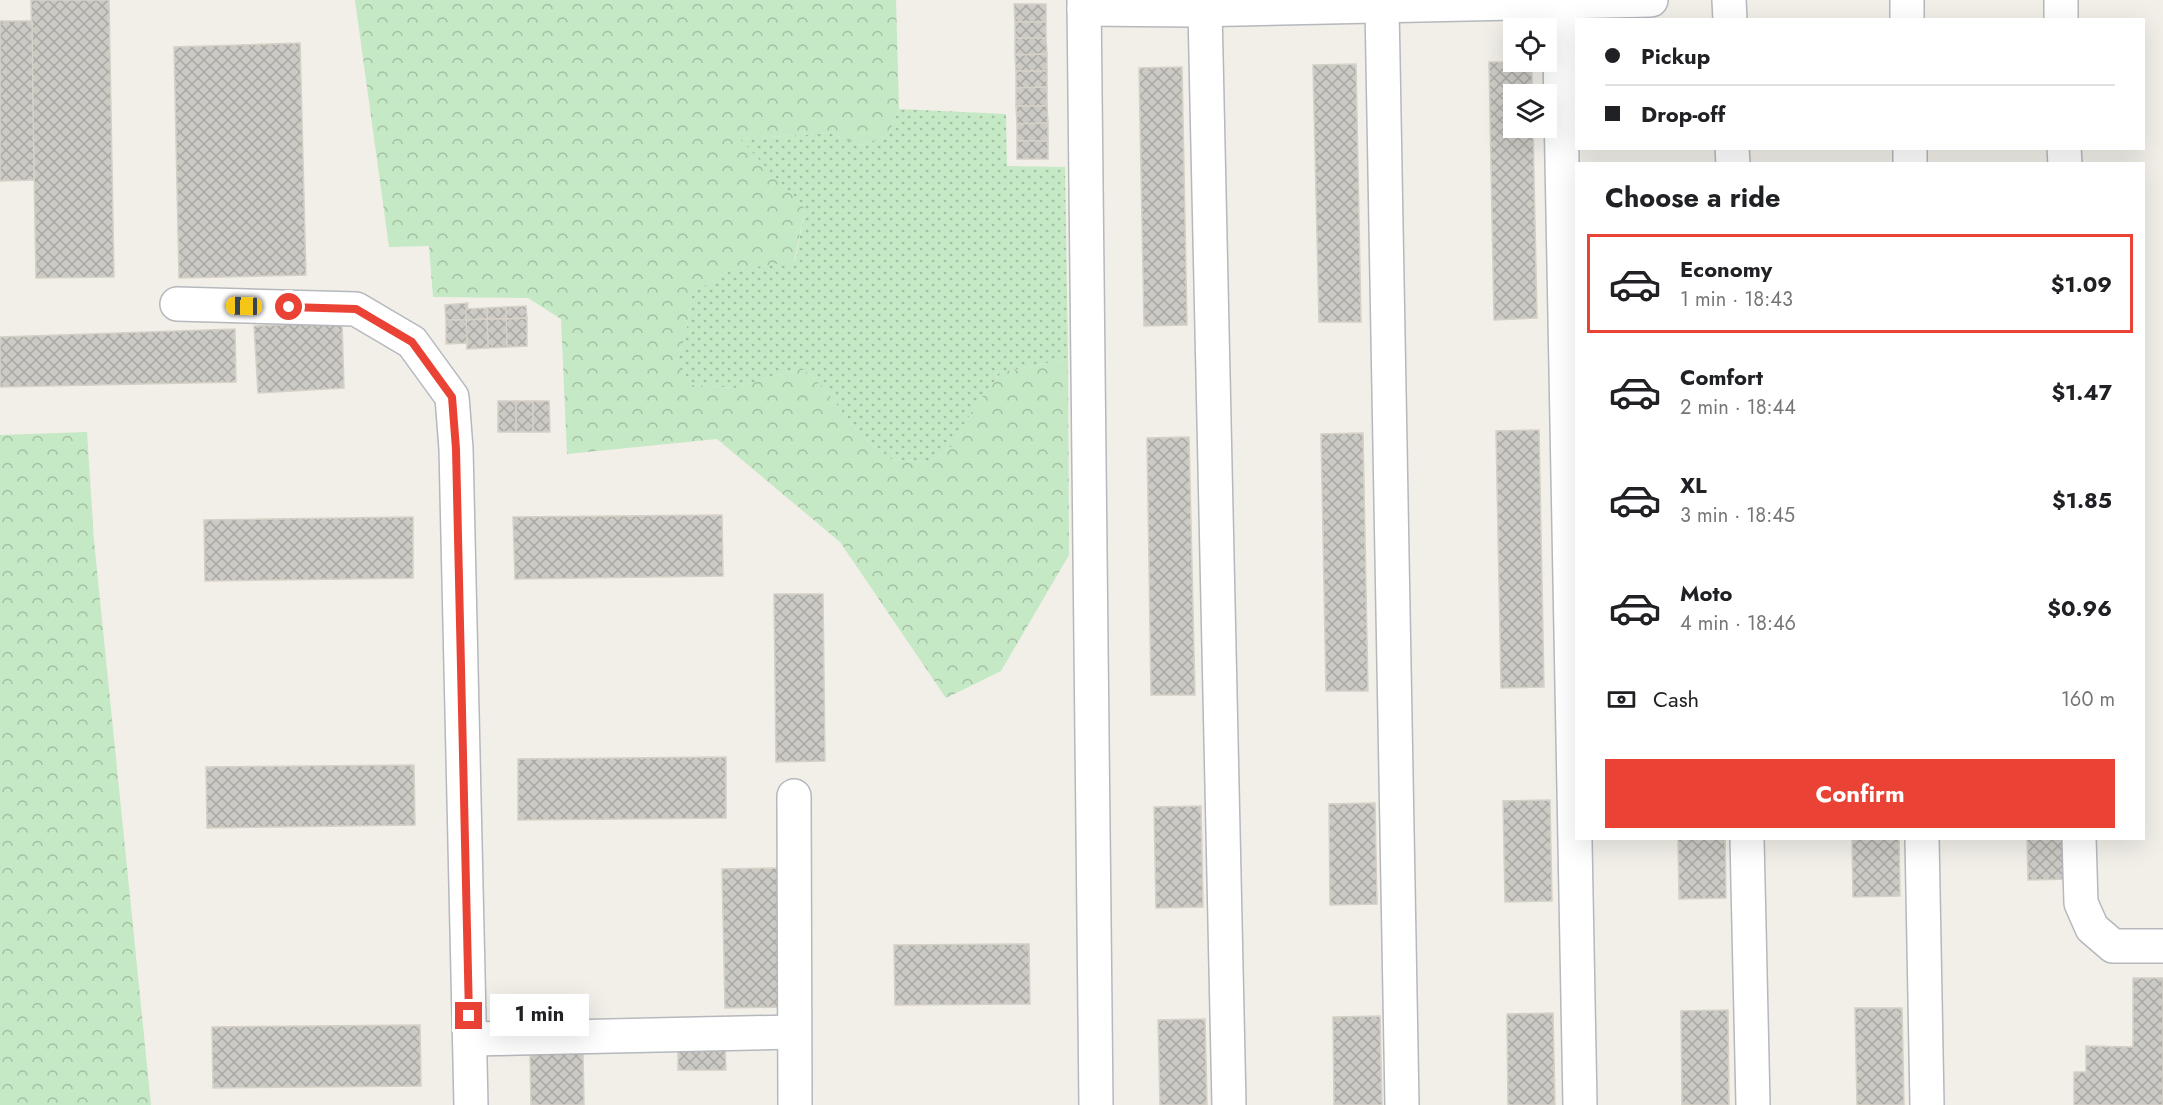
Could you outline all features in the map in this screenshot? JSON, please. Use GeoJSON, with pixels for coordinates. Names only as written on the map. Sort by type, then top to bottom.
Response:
{"type":"FeatureCollection","features":[{"type":"Feature","properties":{"kind":"street"},"geometry":{"type":"LineString","coordinates":[[1096,1105],[1084,5],[1197,7],[1651,0]]}},
{"type":"Feature","properties":{"kind":"street"},"geometry":{"type":"LineString","coordinates":[[1729,0],[1730,18]]}},
{"type":"Feature","properties":{"kind":"street"},"geometry":{"type":"LineString","coordinates":[[1907,0],[1907,18]]}},
{"type":"Feature","properties":{"kind":"street"},"geometry":{"type":"LineString","coordinates":[[2061,0],[2061,18]]}},
{"type":"Feature","properties":{"kind":"street"},"geometry":{"type":"LineString","coordinates":[[1546,2],[1580,1105]]}},
{"type":"Feature","properties":{"kind":"street"},"geometry":{"type":"LineString","coordinates":[[1369,4],[1402,1105]]}},
{"type":"Feature","properties":{"kind":"street"},"geometry":{"type":"LineString","coordinates":[[1197,7],[1229,1105]]}},
{"type":"Feature","properties":{"kind":"street"},"geometry":{"type":"LineString","coordinates":[[177,304],[356,309],[412,342],[452,397],[456,449],[471,1105]]}},
{"type":"Feature","properties":{"kind":"street"},"geometry":{"type":"LineString","coordinates":[[794,796],[795,1105]]}},
{"type":"Feature","properties":{"kind":"street"},"geometry":{"type":"LineString","coordinates":[[1747,840],[1753,1105]]}},
{"type":"Feature","properties":{"kind":"street"},"geometry":{"type":"LineString","coordinates":[[1922,840],[1927,1105]]}},
{"type":"Feature","properties":{"kind":"street"},"geometry":{"type":"LineString","coordinates":[[2079,840],[2081,903],[2092,928],[2113,946],[2163,946]]}},
{"type":"Feature","properties":{"kind":"street"},"geometry":{"type":"LineString","coordinates":[[470,1039],[793,1032]]}},
{"type":"Feature","properties":{"kind":"green space"},"geometry":{"type":"Polygon","coordinates":[[[355,0],[896,0],[899,109],[888,135],[861,145],[830,133],[740,139],[805,209],[794,262],[731,270],[692,293],[686,334],[676,364],[693,385],[735,388],[802,368],[824,388],[858,433],[891,459],[929,462],[954,445],[974,407],[1002,372],[1068,359],[1069,555],[1001,671],[946,698],[840,542],[717,439],[567,454],[561,319],[528,298],[433,297],[429,246],[389,247],[355,0]]]}},
{"type":"Feature","properties":{"kind":"green space"},"geometry":{"type":"Polygon","coordinates":[[[899,109],[1006,114],[1007,166],[1065,167],[1068,359],[1002,372],[974,407],[954,445],[929,462],[891,459],[858,433],[824,388],[802,368],[735,388],[693,385],[676,364],[686,334],[692,293],[731,270],[795,261],[805,209],[739,139],[830,133],[861,145],[888,135],[899,109]]]}},
{"type":"Feature","properties":{"kind":"green space"},"geometry":{"type":"Polygon","coordinates":[[[87,432],[94,541],[151,1105],[0,1105],[0,435],[87,432]]]}},
{"type":"Feature","properties":{"kind":"building"},"geometry":{"type":"Polygon","coordinates":[[[31,0],[109,0],[114,277],[36,278],[31,0]]]}},
{"type":"Feature","properties":{"kind":"building"},"geometry":{"type":"Polygon","coordinates":[[[1014,4],[1046,4],[1046,22],[1015,22],[1014,4]]]}},
{"type":"Feature","properties":{"kind":"building"},"geometry":{"type":"Polygon","coordinates":[[[0,21],[32,21],[34,180],[0,181],[0,21]]]}},
{"type":"Feature","properties":{"kind":"building"},"geometry":{"type":"Polygon","coordinates":[[[1015,22],[1046,22],[1046,38],[1015,38],[1015,22]]]}},
{"type":"Feature","properties":{"kind":"building"},"geometry":{"type":"Polygon","coordinates":[[[1015,38],[1046,38],[1047,54],[1015,55],[1015,38]]]}},
{"type":"Feature","properties":{"kind":"building"},"geometry":{"type":"Polygon","coordinates":[[[300,43],[306,275],[179,278],[174,47],[300,43]]]}},
{"type":"Feature","properties":{"kind":"building"},"geometry":{"type":"Polygon","coordinates":[[[1047,54],[1047,71],[1016,71],[1015,55],[1047,54]]]}},
{"type":"Feature","properties":{"kind":"building"},"geometry":{"type":"Polygon","coordinates":[[[1489,62],[1503,62],[1503,72],[1532,72],[1532,84],[1503,84],[1503,138],[1533,138],[1537,318],[1494,320],[1489,62]]]}},
{"type":"Feature","properties":{"kind":"building"},"geometry":{"type":"Polygon","coordinates":[[[1356,64],[1361,322],[1319,322],[1313,65],[1356,64]]]}},
{"type":"Feature","properties":{"kind":"building"},"geometry":{"type":"Polygon","coordinates":[[[1182,67],[1187,325],[1144,326],[1139,68],[1182,67]]]}},
{"type":"Feature","properties":{"kind":"building"},"geometry":{"type":"Polygon","coordinates":[[[1016,71],[1047,71],[1047,87],[1016,88],[1016,71]]]}},
{"type":"Feature","properties":{"kind":"building"},"geometry":{"type":"Polygon","coordinates":[[[1047,87],[1047,106],[1016,106],[1016,88],[1047,87]]]}},
{"type":"Feature","properties":{"kind":"building"},"geometry":{"type":"Polygon","coordinates":[[[1016,106],[1047,106],[1048,123],[1017,124],[1016,106]]]}},
{"type":"Feature","properties":{"kind":"building"},"geometry":{"type":"Polygon","coordinates":[[[1048,123],[1048,141],[1017,141],[1017,124],[1048,123]]]}},
{"type":"Feature","properties":{"kind":"building"},"geometry":{"type":"Polygon","coordinates":[[[1017,141],[1048,141],[1048,159],[1017,159],[1017,141]]]}},
{"type":"Feature","properties":{"kind":"building"},"geometry":{"type":"Polygon","coordinates":[[[468,303],[466,320],[446,320],[445,305],[468,303]]]}},
{"type":"Feature","properties":{"kind":"building"},"geometry":{"type":"Polygon","coordinates":[[[526,306],[527,318],[506,319],[506,307],[526,306]]]}},
{"type":"Feature","properties":{"kind":"building"},"geometry":{"type":"Polygon","coordinates":[[[506,307],[506,319],[487,319],[487,308],[506,307]]]}},
{"type":"Feature","properties":{"kind":"building"},"geometry":{"type":"Polygon","coordinates":[[[487,308],[487,319],[466,320],[466,309],[487,308]]]}},
{"type":"Feature","properties":{"kind":"building"},"geometry":{"type":"Polygon","coordinates":[[[527,318],[527,346],[507,347],[506,319],[527,318]]]}},
{"type":"Feature","properties":{"kind":"building"},"geometry":{"type":"Polygon","coordinates":[[[487,319],[506,319],[507,347],[488,348],[487,319]]]}},
{"type":"Feature","properties":{"kind":"building"},"geometry":{"type":"Polygon","coordinates":[[[487,319],[488,348],[467,349],[466,320],[487,319]]]}},
{"type":"Feature","properties":{"kind":"building"},"geometry":{"type":"Polygon","coordinates":[[[446,320],[466,320],[467,343],[446,344],[446,320]]]}},
{"type":"Feature","properties":{"kind":"building"},"geometry":{"type":"Polygon","coordinates":[[[342,322],[344,388],[258,393],[254,326],[342,322]]]}},
{"type":"Feature","properties":{"kind":"building"},"geometry":{"type":"Polygon","coordinates":[[[235,329],[236,382],[0,387],[0,337],[235,329]]]}},
{"type":"Feature","properties":{"kind":"building"},"geometry":{"type":"Polygon","coordinates":[[[498,401],[516,401],[516,432],[498,432],[498,401]]]}},
{"type":"Feature","properties":{"kind":"building"},"geometry":{"type":"Polygon","coordinates":[[[516,401],[533,401],[533,432],[516,432],[516,401]]]}},
{"type":"Feature","properties":{"kind":"building"},"geometry":{"type":"Polygon","coordinates":[[[533,401],[549,401],[550,432],[533,432],[533,401]]]}},
{"type":"Feature","properties":{"kind":"building"},"geometry":{"type":"Polygon","coordinates":[[[1539,430],[1544,687],[1501,688],[1496,431],[1539,430]]]}},
{"type":"Feature","properties":{"kind":"building"},"geometry":{"type":"Polygon","coordinates":[[[1363,433],[1368,691],[1326,691],[1321,434],[1363,433]]]}},
{"type":"Feature","properties":{"kind":"building"},"geometry":{"type":"Polygon","coordinates":[[[1189,437],[1195,695],[1151,695],[1147,438],[1189,437]]]}},
{"type":"Feature","properties":{"kind":"building"},"geometry":{"type":"Polygon","coordinates":[[[722,515],[723,576],[515,579],[513,517],[722,515]]]}},
{"type":"Feature","properties":{"kind":"building"},"geometry":{"type":"Polygon","coordinates":[[[413,517],[413,578],[205,581],[204,520],[413,517]]]}},
{"type":"Feature","properties":{"kind":"building"},"geometry":{"type":"Polygon","coordinates":[[[774,594],[823,594],[825,761],[776,762],[774,594]]]}},
{"type":"Feature","properties":{"kind":"building"},"geometry":{"type":"Polygon","coordinates":[[[726,757],[726,818],[518,820],[518,759],[726,757]]]}},
{"type":"Feature","properties":{"kind":"building"},"geometry":{"type":"Polygon","coordinates":[[[414,765],[415,825],[207,828],[206,767],[414,765]]]}},
{"type":"Feature","properties":{"kind":"building"},"geometry":{"type":"Polygon","coordinates":[[[1550,800],[1552,901],[1505,902],[1503,801],[1550,800]]]}},
{"type":"Feature","properties":{"kind":"building"},"geometry":{"type":"Polygon","coordinates":[[[1375,803],[1377,904],[1330,905],[1329,804],[1375,803]]]}},
{"type":"Feature","properties":{"kind":"building"},"geometry":{"type":"Polygon","coordinates":[[[1201,806],[1203,907],[1156,908],[1154,807],[1201,806]]]}},
{"type":"Feature","properties":{"kind":"building"},"geometry":{"type":"Polygon","coordinates":[[[1678,840],[1725,840],[1726,898],[1679,899],[1678,840]]]}},
{"type":"Feature","properties":{"kind":"building"},"geometry":{"type":"Polygon","coordinates":[[[1852,840],[1899,840],[1900,896],[1853,897],[1852,840]]]}},
{"type":"Feature","properties":{"kind":"building"},"geometry":{"type":"Polygon","coordinates":[[[2027,840],[2067,840],[2068,879],[2028,880],[2027,840]]]}},
{"type":"Feature","properties":{"kind":"building"},"geometry":{"type":"Polygon","coordinates":[[[784,868],[786,1007],[725,1008],[722,869],[784,868]]]}},
{"type":"Feature","properties":{"kind":"building"},"geometry":{"type":"Polygon","coordinates":[[[1029,944],[1030,1004],[895,1005],[894,945],[1029,944]]]}},
{"type":"Feature","properties":{"kind":"building"},"geometry":{"type":"Polygon","coordinates":[[[2133,978],[2163,978],[2163,1105],[2074,1105],[2074,1072],[2086,1072],[2086,1046],[2133,1047],[2133,978]]]}},
{"type":"Feature","properties":{"kind":"building"},"geometry":{"type":"Polygon","coordinates":[[[1855,1008],[1902,1008],[1904,1105],[1857,1105],[1855,1008]]]}},
{"type":"Feature","properties":{"kind":"building"},"geometry":{"type":"Polygon","coordinates":[[[1728,1010],[1729,1105],[1682,1105],[1681,1011],[1728,1010]]]}},
{"type":"Feature","properties":{"kind":"building"},"geometry":{"type":"Polygon","coordinates":[[[1553,1013],[1555,1105],[1508,1105],[1507,1014],[1553,1013]]]}},
{"type":"Feature","properties":{"kind":"building"},"geometry":{"type":"Polygon","coordinates":[[[1380,1016],[1382,1105],[1334,1105],[1333,1017],[1380,1016]]]}},
{"type":"Feature","properties":{"kind":"building"},"geometry":{"type":"Polygon","coordinates":[[[1205,1019],[1207,1105],[1160,1105],[1158,1020],[1205,1019]]]}},
{"type":"Feature","properties":{"kind":"building"},"geometry":{"type":"Polygon","coordinates":[[[420,1025],[421,1086],[213,1088],[212,1027],[420,1025]]]}},
{"type":"Feature","properties":{"kind":"building"},"geometry":{"type":"Polygon","coordinates":[[[725,1042],[726,1070],[678,1070],[678,1043],[725,1042]]]}},
{"type":"Feature","properties":{"kind":"building"},"geometry":{"type":"Polygon","coordinates":[[[583,1052],[584,1105],[531,1105],[530,1053],[583,1052]]]}},
{"type":"Feature","properties":{"kind":"route"},"geometry":{"type":"LineString","coordinates":[[289,307],[356,309],[412,342],[452,397],[456,449],[469,1016]]}}]}
